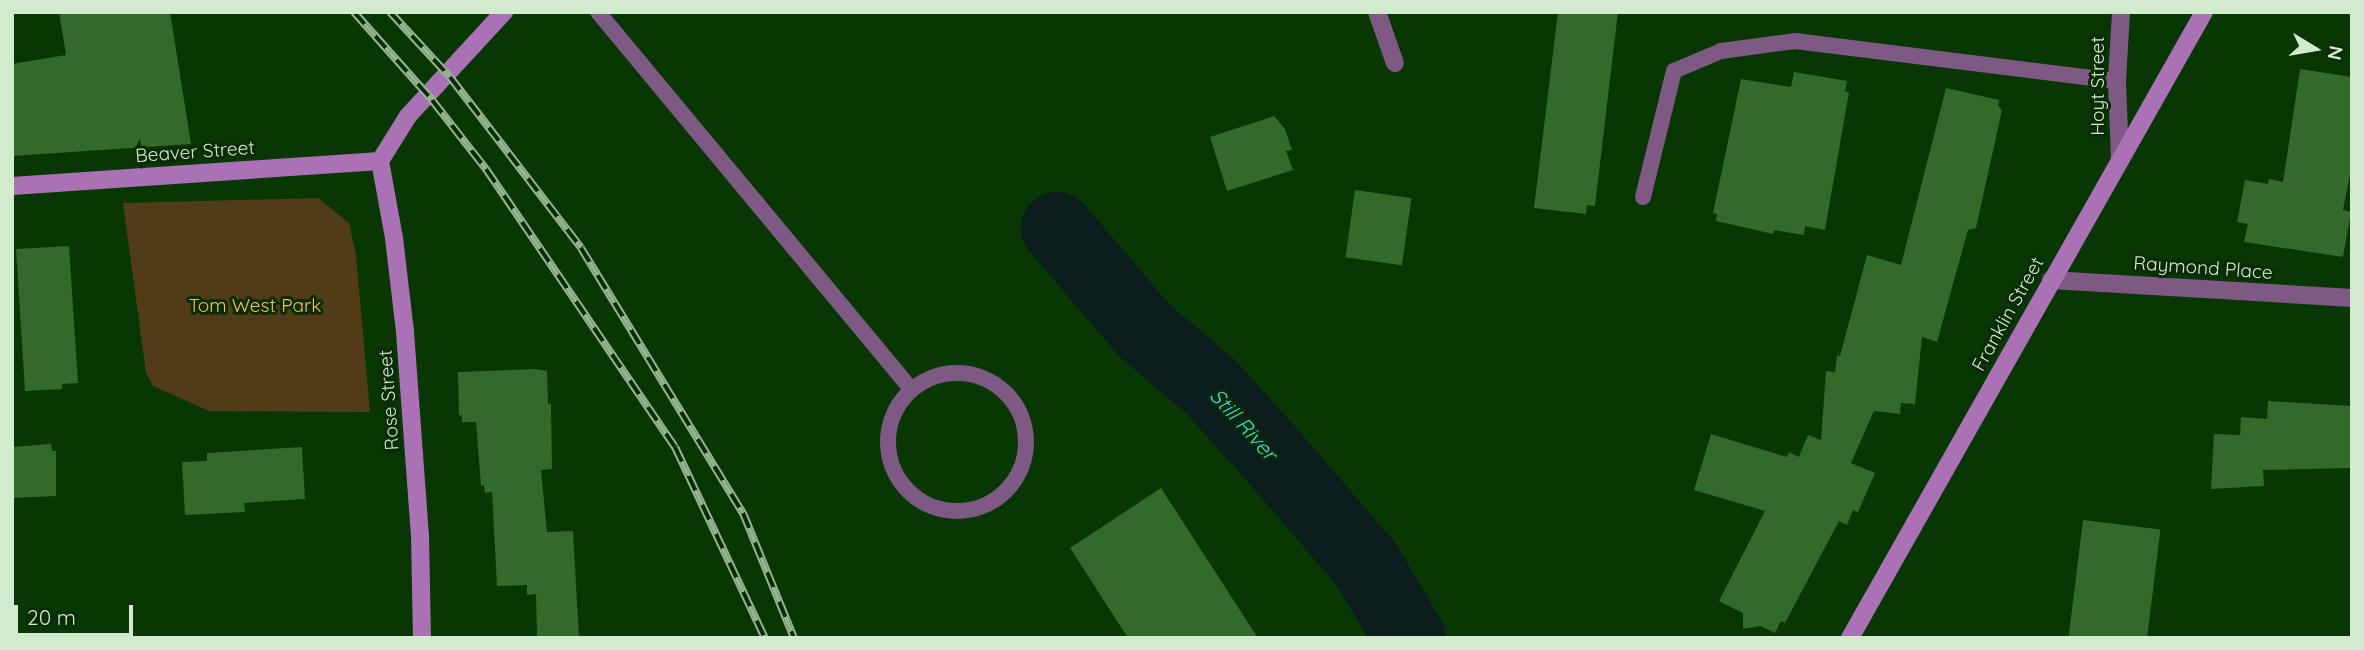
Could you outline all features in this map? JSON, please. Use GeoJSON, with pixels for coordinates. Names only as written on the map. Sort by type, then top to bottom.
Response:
{"type":"FeatureCollection","features":[{"type":"Feature","properties":{"kind":"street"},"geometry":{"type":"LineString","coordinates":[[380,161],[408,116],[504,12]]}},
{"type":"Feature","properties":{"kind":"street"},"geometry":{"type":"LineString","coordinates":[[1377,12],[1395,63]]}},
{"type":"Feature","properties":{"kind":"street","name":"Hoyt Street"},"geometry":{"type":"LineString","coordinates":[[2120,160],[2117,81],[2121,12]]}},
{"type":"Feature","properties":{"kind":"street","name":"Franklin Street"},"geometry":{"type":"LineString","coordinates":[[1850,638],[2204,12]]}},
{"type":"Feature","properties":{"kind":"street","name":"Beaver Street"},"geometry":{"type":"LineString","coordinates":[[12,186],[380,161]]}},
{"type":"Feature","properties":{"kind":"street","name":"Rose Street"},"geometry":{"type":"LineString","coordinates":[[380,161],[394,238],[405,332],[420,535],[422,638]]}},
{"type":"Feature","properties":{"kind":"street","name":"Raymond Place"},"geometry":{"type":"LineString","coordinates":[[2051,280],[2352,298]]}},
{"type":"Feature","properties":{"kind":"lane"},"geometry":{"type":"LineString","coordinates":[[598,12],[911,389]]}},
{"type":"Feature","properties":{"kind":"lane"},"geometry":{"type":"LineString","coordinates":[[1643,197],[1674,71],[1721,51],[1794,41],[2117,81]]}},
{"type":"Feature","properties":{"kind":"lane"},"geometry":{"type":"LineString","coordinates":[[959,372],[982,377],[1002,389],[1017,407],[1026,428],[1026,451],[1020,473],[1006,492],[988,505],[966,512],[943,511],[922,503],[904,488],[892,468],[888,446],[890,423],[911,389],[937,375],[959,372]]}},
{"type":"Feature","properties":{"kind":"green space","name":"Tom West Park"},"geometry":{"type":"Polygon","coordinates":[[[318,198],[349,223],[356,255],[370,412],[209,411],[153,386],[146,373],[123,203],[318,198]]]}},
{"type":"Feature","properties":{"kind":"building"},"geometry":{"type":"Polygon","coordinates":[[[59,12],[170,12],[191,144],[12,156],[12,64],[66,55],[59,12]]]}},
{"type":"Feature","properties":{"kind":"building"},"geometry":{"type":"Polygon","coordinates":[[[1558,12],[1618,12],[1595,206],[1587,205],[1586,214],[1534,208],[1558,12]]]}},
{"type":"Feature","properties":{"kind":"building"},"geometry":{"type":"Polygon","coordinates":[[[2300,69],[2352,77],[2352,164],[2343,210],[2351,212],[2343,257],[2244,242],[2248,224],[2237,222],[2245,180],[2268,184],[2269,179],[2283,182],[2300,69]]]}},
{"type":"Feature","properties":{"kind":"building"},"geometry":{"type":"Polygon","coordinates":[[[1794,72],[1847,81],[1845,92],[1849,92],[1825,230],[1805,226],[1804,235],[1774,230],[1773,234],[1716,221],[1717,214],[1713,213],[1741,79],[1791,87],[1794,72]]]}},
{"type":"Feature","properties":{"kind":"building"},"geometry":{"type":"Polygon","coordinates":[[[1946,88],[1999,100],[1998,106],[2002,110],[1976,228],[1968,230],[1937,342],[1922,337],[1915,404],[1901,403],[1900,414],[1874,411],[1851,463],[1875,473],[1858,512],[1853,510],[1847,525],[1839,521],[1785,623],[1781,621],[1775,633],[1761,626],[1743,629],[1743,613],[1719,601],[1765,511],[1694,490],[1711,434],[1787,457],[1789,452],[1799,457],[1808,435],[1821,440],[1826,371],[1835,372],[1837,355],[1840,356],[1867,255],[1901,265],[1946,88]]]}},
{"type":"Feature","properties":{"kind":"building"},"geometry":{"type":"Polygon","coordinates":[[[1274,116],[1285,129],[1292,150],[1286,151],[1293,170],[1227,191],[1210,137],[1274,116]]]}},
{"type":"Feature","properties":{"kind":"building"},"geometry":{"type":"Polygon","coordinates":[[[1355,190],[1411,198],[1402,265],[1346,257],[1355,190]]]}},
{"type":"Feature","properties":{"kind":"building"},"geometry":{"type":"Polygon","coordinates":[[[69,246],[78,383],[62,384],[62,389],[25,391],[16,249],[69,246]]]}},
{"type":"Feature","properties":{"kind":"building"},"geometry":{"type":"Polygon","coordinates":[[[535,369],[547,371],[548,404],[551,404],[552,469],[541,470],[547,532],[573,531],[579,638],[537,638],[536,594],[527,595],[527,585],[497,586],[492,492],[485,493],[484,485],[481,486],[476,422],[462,422],[462,415],[459,416],[458,372],[535,369]]]}},
{"type":"Feature","properties":{"kind":"building"},"geometry":{"type":"Polygon","coordinates":[[[2268,401],[2352,406],[2352,468],[2263,470],[2264,486],[2211,489],[2214,434],[2240,435],[2241,417],[2267,419],[2268,401]]]}},
{"type":"Feature","properties":{"kind":"building"},"geometry":{"type":"Polygon","coordinates":[[[51,444],[52,451],[56,451],[56,496],[12,498],[12,447],[51,444]]]}},
{"type":"Feature","properties":{"kind":"building"},"geometry":{"type":"Polygon","coordinates":[[[302,447],[305,499],[244,503],[245,512],[185,515],[182,462],[207,461],[207,453],[302,447]]]}},
{"type":"Feature","properties":{"kind":"building"},"geometry":{"type":"Polygon","coordinates":[[[1161,488],[1258,638],[1128,638],[1070,548],[1161,488]]]}},
{"type":"Feature","properties":{"kind":"building"},"geometry":{"type":"Polygon","coordinates":[[[2083,520],[2160,530],[2147,638],[2069,638],[2083,520]]]}},
{"type":"Feature","properties":{"kind":"waterway","name":"Still River"},"geometry":{"type":"LineString","coordinates":[[1057,228],[1145,331],[1212,388],[1366,564],[1410,638]]}},
{"type":"Feature","properties":{"kind":"railway"},"geometry":{"type":"LineString","coordinates":[[354,12],[432,100],[486,169],[675,447],[765,638]]}},
{"type":"Feature","properties":{"kind":"railway"},"geometry":{"type":"LineString","coordinates":[[390,12],[450,77],[581,248],[743,513],[794,638]]}}]}
